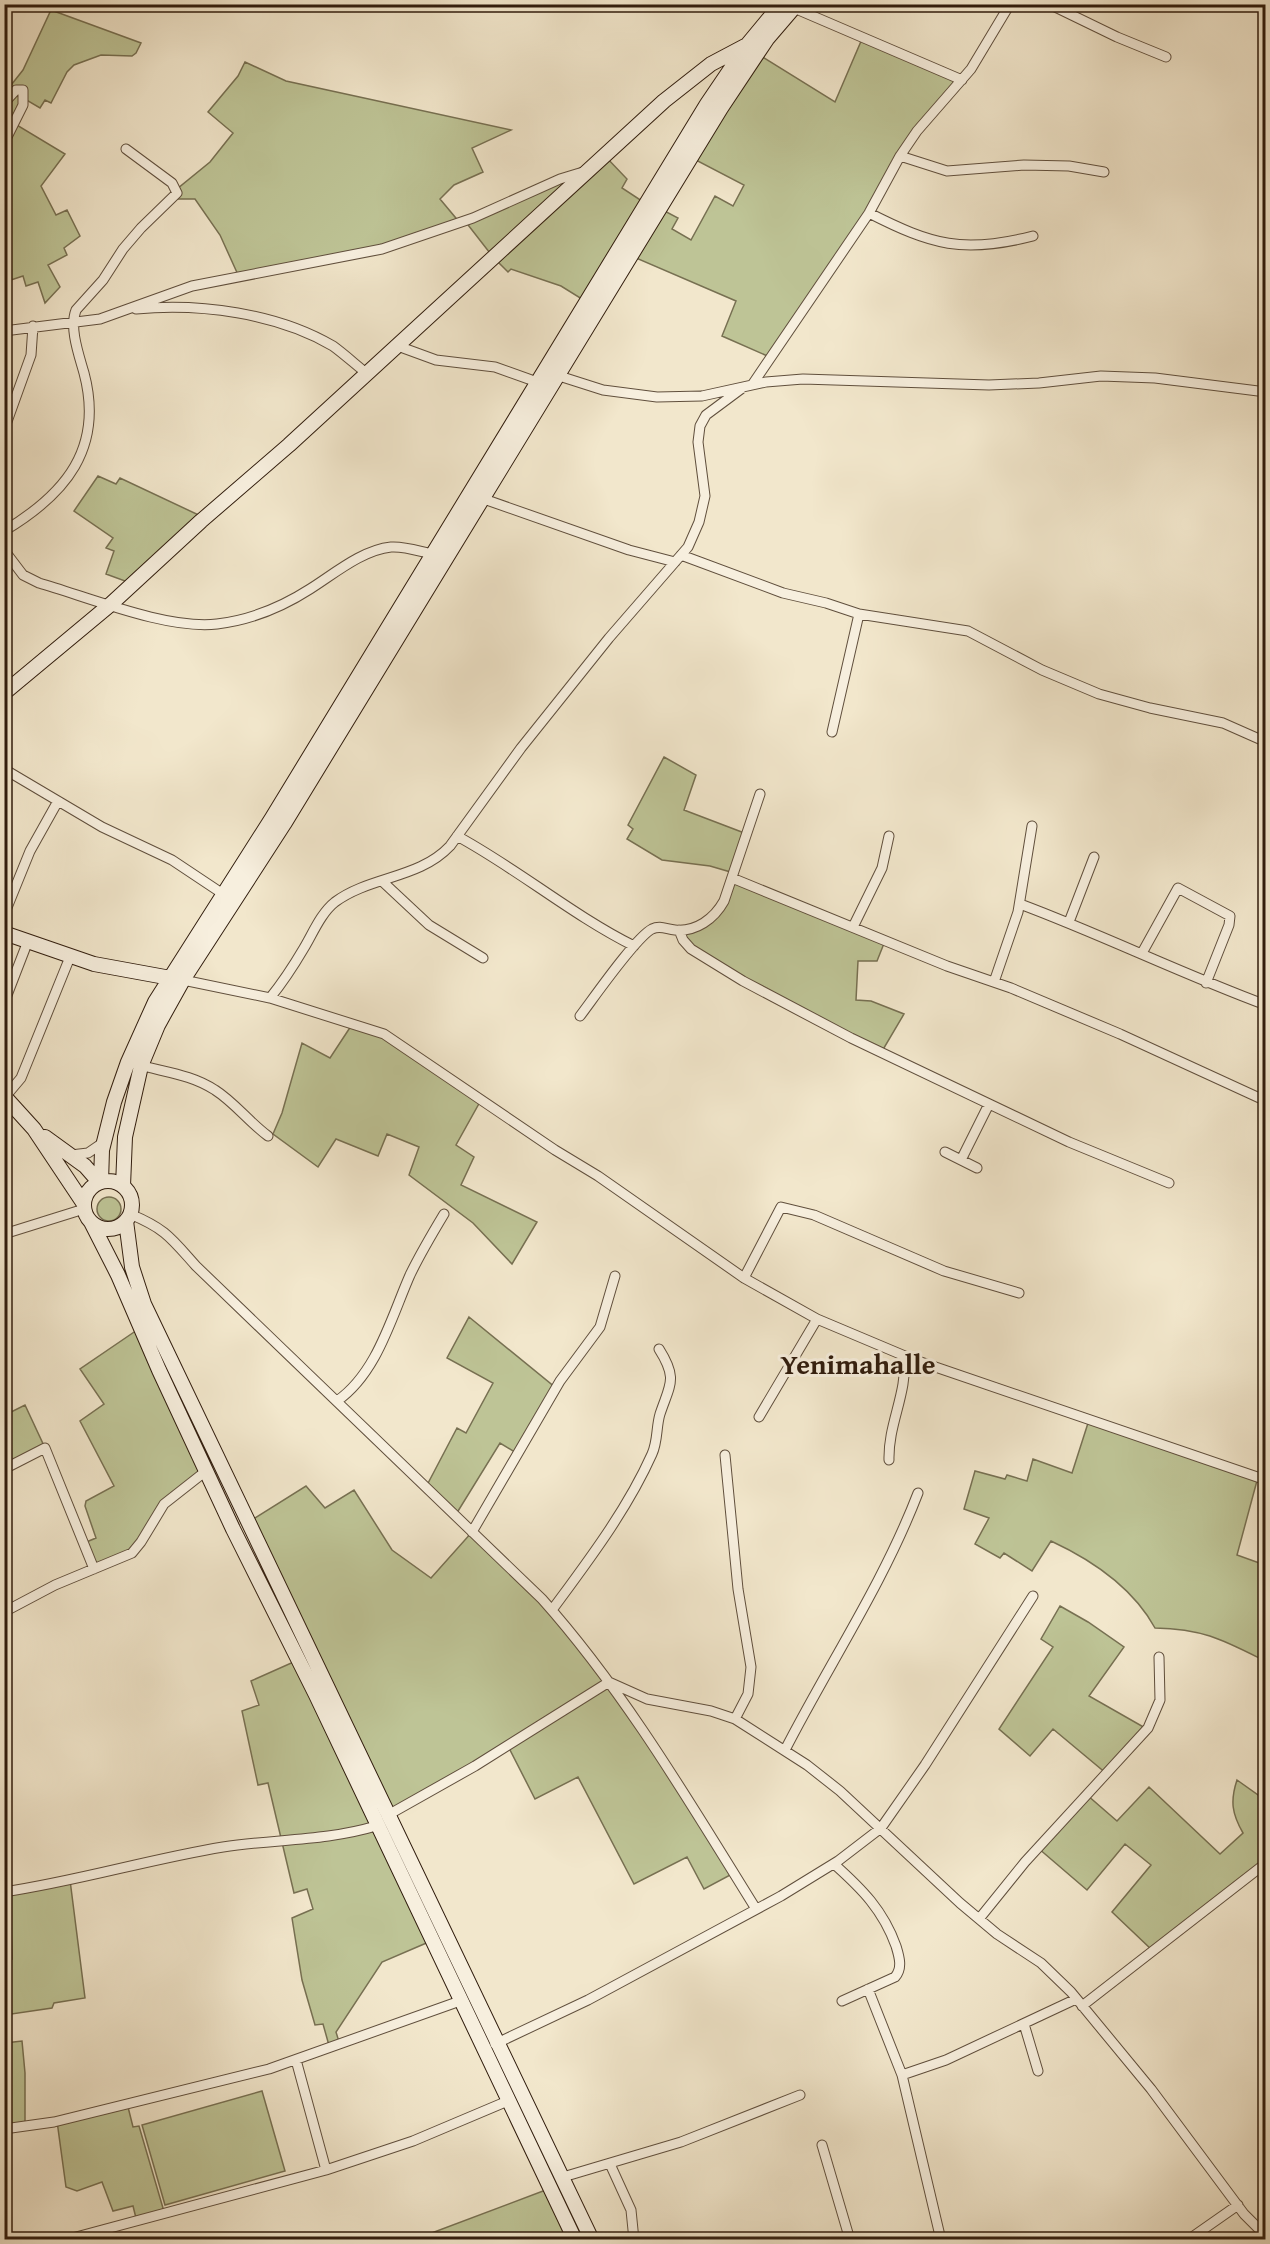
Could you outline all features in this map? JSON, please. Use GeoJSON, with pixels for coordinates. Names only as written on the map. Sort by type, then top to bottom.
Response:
{"type":"FeatureCollection","features":[{"type":"Feature","properties":{"kind":"main road"},"geometry":{"type":"LineString","coordinates":[[176,979],[223,894],[623,238],[747,45],[791,6]]}},
{"type":"Feature","properties":{"kind":"main road"},"geometry":{"type":"LineString","coordinates":[[100,1182],[104,1142],[134,1064],[146,1019],[284,824],[556,375],[739,79],[791,6]]}},
{"type":"Feature","properties":{"kind":"main road"},"geometry":{"type":"LineString","coordinates":[[5,692],[111,604],[692,78],[725,55],[747,45]]}},
{"type":"Feature","properties":{"kind":"main road"},"geometry":{"type":"LineString","coordinates":[[4,933],[111,969],[176,979]]}},
{"type":"Feature","properties":{"kind":"main road"},"geometry":{"type":"LineString","coordinates":[[134,1064],[125,1137],[123,1186],[131,1201],[128,1217],[132,1267],[144,1304],[592,2240]]}},
{"type":"Feature","properties":{"kind":"main road"},"geometry":{"type":"LineString","coordinates":[[5,1096],[34,1129],[84,1206],[118,1275],[206,1471],[460,2001],[510,2100],[575,2240]]}},
{"type":"Feature","properties":{"kind":"main road"},"geometry":{"type":"LineString","coordinates":[[34,1129],[92,1173],[100,1182]]}},
{"type":"Feature","properties":{"kind":"main road"},"geometry":{"type":"LineString","coordinates":[[84,1206],[87,1192],[100,1182],[115,1182],[123,1186]]}},
{"type":"Feature","properties":{"kind":"main road"},"geometry":{"type":"LineString","coordinates":[[91,1222],[98,1227],[111,1228],[128,1217]]}},
{"type":"Feature","properties":{"kind":"street"},"geometry":{"type":"LineString","coordinates":[[752,385],[869,213],[900,156],[918,131],[962,80],[982,52],[1010,4]]}},
{"type":"Feature","properties":{"kind":"street"},"geometry":{"type":"LineString","coordinates":[[1049,4],[1166,57]]}},
{"type":"Feature","properties":{"kind":"street"},"geometry":{"type":"LineString","coordinates":[[791,6],[962,80]]}},
{"type":"Feature","properties":{"kind":"street"},"geometry":{"type":"LineString","coordinates":[[4,103],[16,90],[23,90],[23,105],[4,143]]}},
{"type":"Feature","properties":{"kind":"street"},"geometry":{"type":"LineString","coordinates":[[5,529],[45,504],[59,490],[83,447],[89,427],[90,404],[74,322],[76,309],[104,280],[123,249],[177,193],[171,183],[126,149]]}},
{"type":"Feature","properties":{"kind":"street"},"geometry":{"type":"LineString","coordinates":[[900,156],[947,171],[1036,165],[1104,171]]}},
{"type":"Feature","properties":{"kind":"street"},"geometry":{"type":"LineString","coordinates":[[4,331],[100,319],[163,294],[192,286],[382,249],[473,218],[560,179],[589,170]]}},
{"type":"Feature","properties":{"kind":"street"},"geometry":{"type":"LineString","coordinates":[[869,213],[922,239],[956,245],[987,246],[1033,237]]}},
{"type":"Feature","properties":{"kind":"street"},"geometry":{"type":"LineString","coordinates":[[127,310],[192,308],[264,319],[333,346],[365,372]]}},
{"type":"Feature","properties":{"kind":"street"},"geometry":{"type":"LineString","coordinates":[[4,430],[33,350],[33,326]]}},
{"type":"Feature","properties":{"kind":"street"},"geometry":{"type":"LineString","coordinates":[[395,345],[436,360],[495,367],[537,382]]}},
{"type":"Feature","properties":{"kind":"street"},"geometry":{"type":"LineString","coordinates":[[556,375],[603,390],[657,397],[702,396],[752,385],[803,379],[990,385],[1039,383],[1101,376],[1155,378],[1266,392]]}},
{"type":"Feature","properties":{"kind":"street"},"geometry":{"type":"LineString","coordinates":[[270,998],[329,908],[343,897],[438,858],[457,836],[527,740],[609,638],[678,559],[697,528],[705,496],[699,442],[700,426],[706,415],[741,389]]}},
{"type":"Feature","properties":{"kind":"street"},"geometry":{"type":"LineString","coordinates":[[481,498],[613,545],[678,559],[783,593],[826,603],[859,614],[978,634],[1016,657],[1099,694],[1150,708],[1223,723],[1266,742]]}},
{"type":"Feature","properties":{"kind":"street"},"geometry":{"type":"LineString","coordinates":[[4,550],[16,568],[30,579],[183,624],[227,623],[282,605],[348,565],[382,549],[399,547],[432,554]]}},
{"type":"Feature","properties":{"kind":"street"},"geometry":{"type":"LineString","coordinates":[[832,732],[859,614]]}},
{"type":"Feature","properties":{"kind":"street"},"geometry":{"type":"LineString","coordinates":[[4,769],[102,826],[172,860],[223,894]]}},
{"type":"Feature","properties":{"kind":"street"},"geometry":{"type":"LineString","coordinates":[[580,1016],[634,946],[656,928],[679,930],[704,924],[717,913],[724,901],[760,794]]}},
{"type":"Feature","properties":{"kind":"street"},"geometry":{"type":"LineString","coordinates":[[4,915],[30,850],[58,801]]}},
{"type":"Feature","properties":{"kind":"street"},"geometry":{"type":"LineString","coordinates":[[994,982],[1020,904],[1032,826]]}},
{"type":"Feature","properties":{"kind":"street"},"geometry":{"type":"LineString","coordinates":[[457,836],[495,858],[596,926],[634,946]]}},
{"type":"Feature","properties":{"kind":"street"},"geometry":{"type":"LineString","coordinates":[[853,927],[882,868],[889,836]]}},
{"type":"Feature","properties":{"kind":"street"},"geometry":{"type":"LineString","coordinates":[[1069,922],[1094,857]]}},
{"type":"Feature","properties":{"kind":"street"},"geometry":{"type":"LineString","coordinates":[[732,878],[938,963],[994,982],[1120,1034],[1266,1101]]}},
{"type":"Feature","properties":{"kind":"street"},"geometry":{"type":"LineString","coordinates":[[383,882],[429,926],[483,958]]}},
{"type":"Feature","properties":{"kind":"street"},"geometry":{"type":"LineString","coordinates":[[1142,953],[1178,888],[1227,913],[1231,918],[1206,983]]}},
{"type":"Feature","properties":{"kind":"street"},"geometry":{"type":"LineString","coordinates":[[1020,904],[1142,953],[1206,983],[1266,1005]]}},
{"type":"Feature","properties":{"kind":"street"},"geometry":{"type":"LineString","coordinates":[[679,930],[682,940],[691,949],[743,981],[861,1043],[1069,1142],[1169,1183]]}},
{"type":"Feature","properties":{"kind":"street"},"geometry":{"type":"LineString","coordinates":[[4,1003],[28,941]]}},
{"type":"Feature","properties":{"kind":"street"},"geometry":{"type":"LineString","coordinates":[[5,1096],[21,1078],[70,957]]}},
{"type":"Feature","properties":{"kind":"street"},"geometry":{"type":"LineString","coordinates":[[176,979],[270,998],[377,1031],[403,1044],[452,1081],[598,1176],[744,1278],[817,1319],[904,1356],[1266,1480]]}},
{"type":"Feature","properties":{"kind":"street"},"geometry":{"type":"LineString","coordinates":[[134,1064],[185,1076],[205,1084],[225,1097],[250,1123],[268,1136]]}},
{"type":"Feature","properties":{"kind":"street"},"geometry":{"type":"LineString","coordinates":[[961,1160],[989,1104]]}},
{"type":"Feature","properties":{"kind":"street"},"geometry":{"type":"LineString","coordinates":[[67,1154],[88,1153],[104,1142]]}},
{"type":"Feature","properties":{"kind":"street"},"geometry":{"type":"LineString","coordinates":[[945,1152],[977,1168]]}},
{"type":"Feature","properties":{"kind":"street"},"geometry":{"type":"LineString","coordinates":[[4,1234],[84,1206]]}},
{"type":"Feature","properties":{"kind":"street"},"geometry":{"type":"LineString","coordinates":[[744,1278],[781,1207],[814,1215],[944,1271],[1019,1293]]}},
{"type":"Feature","properties":{"kind":"street"},"geometry":{"type":"LineString","coordinates":[[336,1401],[353,1388],[368,1366],[411,1273],[444,1215]]}},
{"type":"Feature","properties":{"kind":"street"},"geometry":{"type":"LineString","coordinates":[[128,1217],[159,1227],[172,1237],[196,1266],[552,1610],[609,1682],[756,1909]]}},
{"type":"Feature","properties":{"kind":"street"},"geometry":{"type":"LineString","coordinates":[[472,1532],[560,1381],[600,1327],[615,1276]]}},
{"type":"Feature","properties":{"kind":"street"},"geometry":{"type":"LineString","coordinates":[[759,1417],[817,1319]]}},
{"type":"Feature","properties":{"kind":"street"},"geometry":{"type":"LineString","coordinates":[[552,1610],[597,1547],[652,1454],[660,1414],[672,1381],[669,1365],[659,1349]]}},
{"type":"Feature","properties":{"kind":"street"},"geometry":{"type":"LineString","coordinates":[[889,1460],[891,1431],[905,1388],[904,1356]]}},
{"type":"Feature","properties":{"kind":"street"},"geometry":{"type":"LineString","coordinates":[[4,1469],[45,1448],[94,1569]]}},
{"type":"Feature","properties":{"kind":"street"},"geometry":{"type":"LineString","coordinates":[[725,1455],[738,1588],[751,1667],[748,1694],[735,1719]]}},
{"type":"Feature","properties":{"kind":"street"},"geometry":{"type":"LineString","coordinates":[[4,1612],[132,1553],[164,1504],[206,1471]]}},
{"type":"Feature","properties":{"kind":"street"},"geometry":{"type":"LineString","coordinates":[[785,1750],[886,1567],[918,1493]]}},
{"type":"Feature","properties":{"kind":"street"},"geometry":{"type":"LineString","coordinates":[[484,2049],[588,2000],[756,1909],[834,1864],[881,1828],[925,1765],[1032,1596]]}},
{"type":"Feature","properties":{"kind":"street"},"geometry":{"type":"LineString","coordinates":[[979,1919],[1025,1862],[1142,1737],[1160,1700],[1159,1657]]}},
{"type":"Feature","properties":{"kind":"street"},"geometry":{"type":"LineString","coordinates":[[388,1815],[475,1766],[609,1682]]}},
{"type":"Feature","properties":{"kind":"street"},"geometry":{"type":"LineString","coordinates":[[609,1682],[647,1699],[711,1711],[735,1719],[785,1750],[840,1791],[979,1919],[1041,1963],[1079,2002],[1157,2097],[1238,2205],[1266,2236]]}},
{"type":"Feature","properties":{"kind":"street"},"geometry":{"type":"LineString","coordinates":[[4,1892],[193,1852],[256,1843],[336,1837],[376,1826]]}},
{"type":"Feature","properties":{"kind":"street"},"geometry":{"type":"LineString","coordinates":[[902,2075],[946,2060],[1024,2024],[1079,2002],[1266,1863]]}},
{"type":"Feature","properties":{"kind":"street"},"geometry":{"type":"LineString","coordinates":[[834,1864],[876,1904],[887,1922],[899,1954],[898,1973],[842,2001]]}},
{"type":"Feature","properties":{"kind":"street"},"geometry":{"type":"LineString","coordinates":[[868,1989],[902,2075],[941,2240]]}},
{"type":"Feature","properties":{"kind":"street"},"geometry":{"type":"LineString","coordinates":[[4,2129],[54,2122],[230,2080],[296,2060],[460,2001]]}},
{"type":"Feature","properties":{"kind":"street"},"geometry":{"type":"LineString","coordinates":[[1024,2024],[1038,2071]]}},
{"type":"Feature","properties":{"kind":"street"},"geometry":{"type":"LineString","coordinates":[[296,2060],[326,2170]]}},
{"type":"Feature","properties":{"kind":"street"},"geometry":{"type":"LineString","coordinates":[[563,2177],[681,2142],[800,2095]]}},
{"type":"Feature","properties":{"kind":"street"},"geometry":{"type":"LineString","coordinates":[[65,2240],[326,2170],[413,2141],[510,2100]]}},
{"type":"Feature","properties":{"kind":"street"},"geometry":{"type":"LineString","coordinates":[[822,2145],[850,2240]]}},
{"type":"Feature","properties":{"kind":"street"},"geometry":{"type":"LineString","coordinates":[[610,2164],[631,2210],[634,2240]]}},
{"type":"Feature","properties":{"kind":"street"},"geometry":{"type":"LineString","coordinates":[[1188,2240],[1238,2205]]}},
{"type":"Feature","properties":{"kind":"green space"},"geometry":{"type":"Polygon","coordinates":[[[51,10],[141,43],[132,56],[101,55],[74,65],[67,72],[51,103],[45,100],[40,108],[25,99],[15,124],[65,154],[41,186],[56,215],[67,210],[80,236],[64,248],[67,255],[48,265],[60,287],[45,303],[38,282],[26,286],[23,276],[5,282],[4,94],[23,70],[51,10]]]}},
{"type":"Feature","properties":{"kind":"green space"},"geometry":{"type":"Polygon","coordinates":[[[862,39],[962,80],[933,112],[772,358],[722,336],[736,301],[629,255],[659,208],[678,218],[672,229],[691,240],[715,196],[733,206],[744,185],[690,157],[756,53],[835,102],[862,39]]]}},
{"type":"Feature","properties":{"kind":"green space"},"geometry":{"type":"Polygon","coordinates":[[[245,62],[286,81],[511,130],[472,148],[483,172],[454,185],[440,199],[460,223],[415,238],[239,277],[220,235],[195,199],[174,199],[177,189],[210,162],[233,133],[208,112],[238,76],[245,62]]]}},
{"type":"Feature","properties":{"kind":"green space"},"geometry":{"type":"Polygon","coordinates":[[[605,156],[627,179],[622,188],[645,203],[585,301],[561,286],[511,269],[508,272],[465,221],[560,179],[605,156]]]}},
{"type":"Feature","properties":{"kind":"green space"},"geometry":{"type":"Polygon","coordinates":[[[98,476],[116,484],[120,478],[205,518],[133,584],[106,574],[114,551],[106,548],[113,538],[74,511],[98,476]]]}},
{"type":"Feature","properties":{"kind":"green space"},"geometry":{"type":"Polygon","coordinates":[[[664,757],[696,775],[684,810],[747,834],[734,873],[710,866],[662,860],[627,839],[633,829],[628,825],[664,757]]]}},
{"type":"Feature","properties":{"kind":"green space"},"geometry":{"type":"Polygon","coordinates":[[[732,878],[885,941],[877,961],[858,961],[856,1000],[871,1001],[904,1014],[881,1053],[797,1011],[683,940],[687,929],[711,918],[732,878]]]}},
{"type":"Feature","properties":{"kind":"green space"},"geometry":{"type":"Polygon","coordinates":[[[353,1023],[384,1034],[481,1100],[456,1145],[474,1157],[461,1185],[537,1222],[512,1264],[473,1223],[409,1175],[419,1147],[387,1134],[378,1156],[336,1139],[318,1167],[273,1134],[282,1113],[302,1043],[330,1058],[353,1023]]]}},
{"type":"Feature","properties":{"kind":"green space"},"geometry":{"type":"Polygon","coordinates":[[[109,1197],[114,1198],[120,1204],[120,1214],[114,1220],[109,1221],[104,1220],[98,1214],[97,1209],[98,1204],[104,1198],[109,1197]]]}},
{"type":"Feature","properties":{"kind":"green space"},"geometry":{"type":"Polygon","coordinates":[[[469,1317],[556,1388],[518,1454],[500,1443],[455,1516],[426,1487],[457,1428],[466,1433],[493,1383],[447,1358],[469,1317]]]}},
{"type":"Feature","properties":{"kind":"green space"},"geometry":{"type":"Polygon","coordinates":[[[140,1328],[206,1471],[170,1498],[137,1548],[94,1569],[84,1543],[96,1538],[85,1506],[86,1501],[114,1486],[80,1421],[104,1404],[80,1369],[140,1328]]]}},
{"type":"Feature","properties":{"kind":"green space"},"geometry":{"type":"Polygon","coordinates":[[[25,1405],[45,1448],[5,1469],[5,1415],[25,1405]]]}},
{"type":"Feature","properties":{"kind":"green space"},"geometry":{"type":"Polygon","coordinates":[[[1089,1420],[1258,1477],[1237,1555],[1265,1565],[1265,1661],[1200,1633],[1155,1628],[1135,1600],[1110,1577],[1096,1566],[1051,1541],[1032,1571],[1004,1553],[1000,1558],[975,1544],[989,1518],[964,1509],[975,1471],[1005,1479],[1007,1475],[1027,1481],[1033,1459],[1072,1473],[1089,1420]]]}},
{"type":"Feature","properties":{"kind":"green space"},"geometry":{"type":"Polygon","coordinates":[[[306,1486],[325,1508],[354,1490],[392,1550],[431,1578],[472,1532],[572,1632],[734,1873],[704,1889],[687,1857],[634,1884],[578,1777],[535,1799],[508,1746],[388,1815],[247,1523],[306,1486]]]}},
{"type":"Feature","properties":{"kind":"green space"},"geometry":{"type":"Polygon","coordinates":[[[1060,1606],[1124,1647],[1089,1696],[1147,1729],[1107,1774],[1053,1729],[1030,1756],[999,1729],[1053,1647],[1041,1639],[1060,1606]]]}},
{"type":"Feature","properties":{"kind":"green space"},"geometry":{"type":"Polygon","coordinates":[[[298,1660],[431,1941],[382,1962],[336,2032],[340,2045],[330,2049],[323,2024],[315,2025],[302,1980],[292,1918],[313,1909],[307,1889],[294,1893],[268,1783],[258,1785],[242,1711],[259,1705],[251,1681],[298,1660]]]}},
{"type":"Feature","properties":{"kind":"green space"},"geometry":{"type":"Polygon","coordinates":[[[1237,1780],[1265,1800],[1265,1863],[1152,1950],[1112,1912],[1151,1865],[1125,1844],[1087,1890],[1038,1848],[1087,1795],[1117,1821],[1149,1787],[1220,1854],[1243,1833],[1236,1820],[1233,1807],[1233,1794],[1237,1780]]]}},
{"type":"Feature","properties":{"kind":"green space"},"geometry":{"type":"Polygon","coordinates":[[[70,1880],[85,1998],[54,2003],[52,2008],[5,2015],[5,1960],[12,1959],[10,1892],[70,1880]]]}},
{"type":"Feature","properties":{"kind":"green space"},"geometry":{"type":"Polygon","coordinates":[[[22,2041],[25,2073],[25,2127],[5,2129],[5,2043],[22,2041]]]}},
{"type":"Feature","properties":{"kind":"green space"},"geometry":{"type":"Polygon","coordinates":[[[262,2091],[285,2171],[165,2205],[142,2125],[262,2091]]]}},
{"type":"Feature","properties":{"kind":"green space"},"geometry":{"type":"Polygon","coordinates":[[[127,2103],[133,2127],[139,2126],[165,2215],[137,2222],[133,2206],[113,2211],[102,2182],[77,2191],[66,2187],[57,2121],[127,2103]]]}},
{"type":"Feature","properties":{"kind":"green space"},"geometry":{"type":"Polygon","coordinates":[[[551,2188],[575,2240],[413,2240],[551,2188]]]}},
{"type":"Feature","properties":{"kind":"district","name":"Yenimahalle"},"geometry":{"type":"Point","coordinates":[858,1364]}}]}
